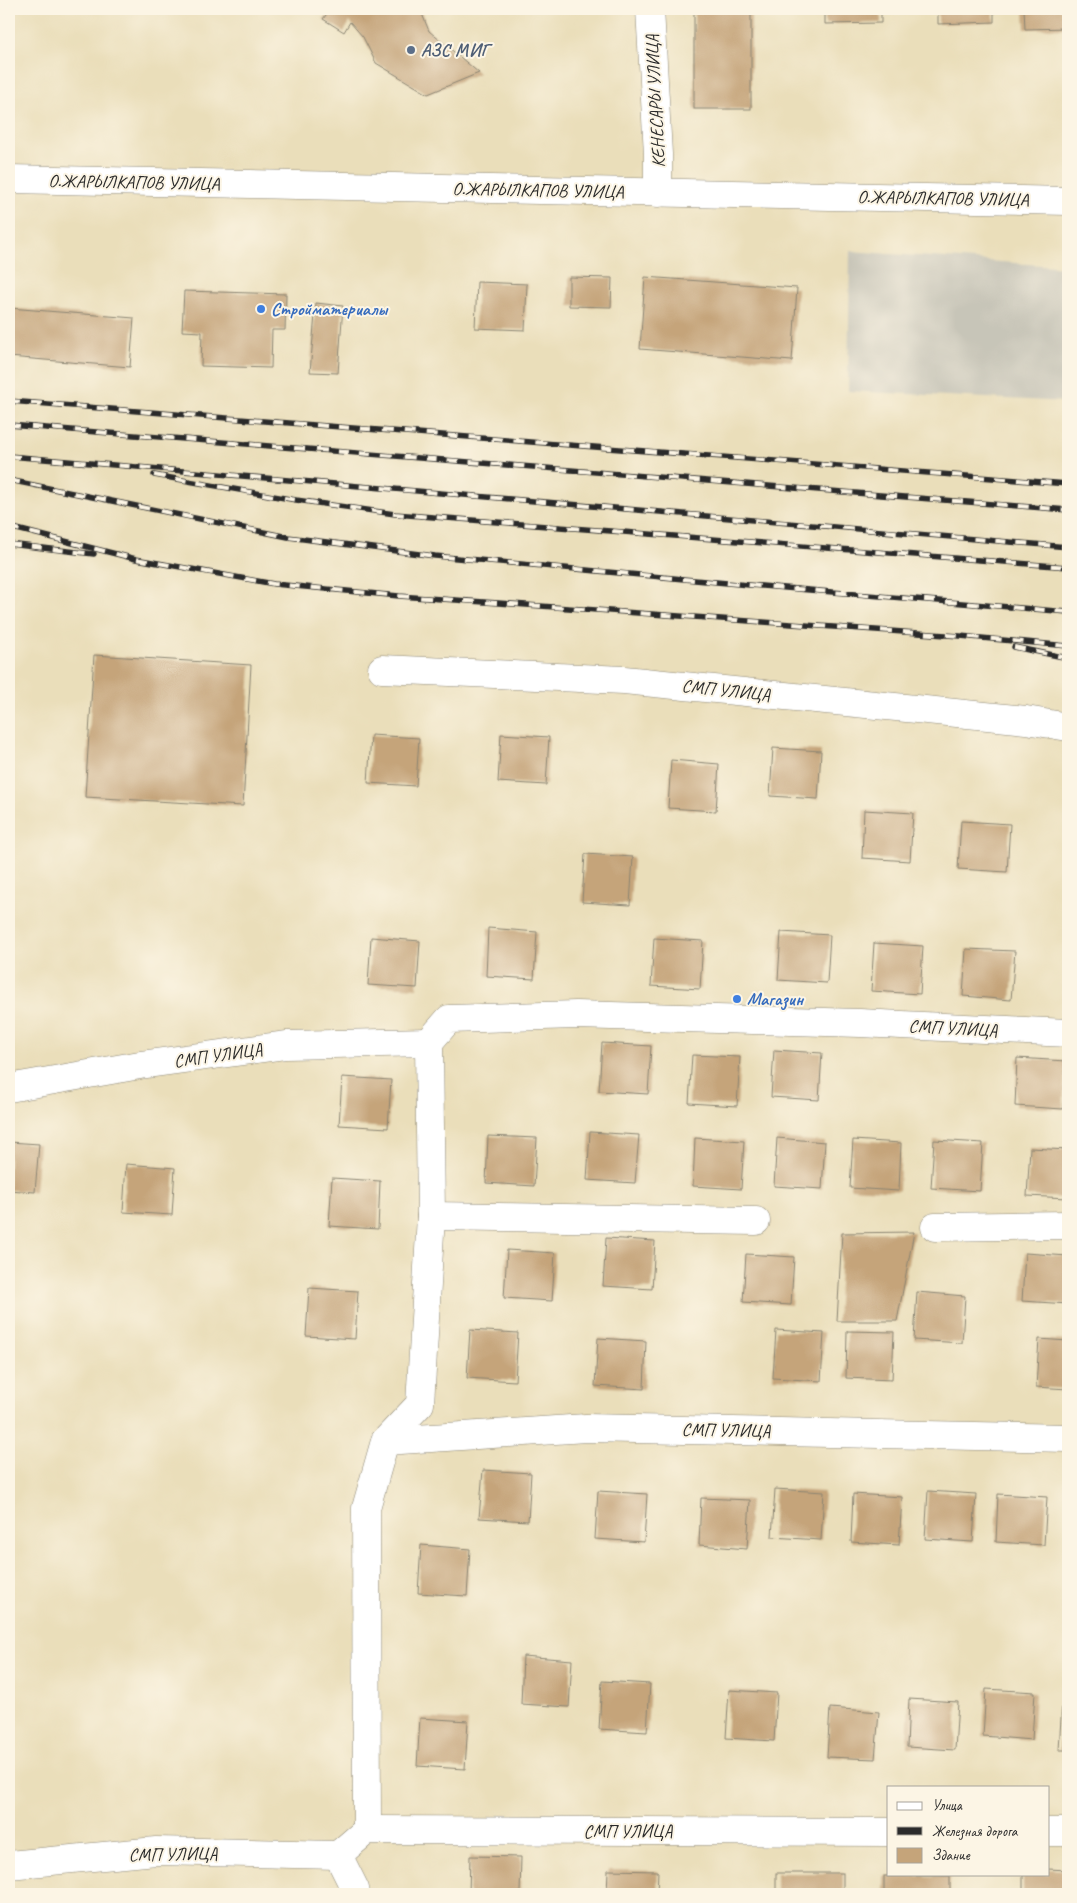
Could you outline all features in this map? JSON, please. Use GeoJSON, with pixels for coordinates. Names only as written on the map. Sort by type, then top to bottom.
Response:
{"type":"FeatureCollection","features":[{"type":"Feature","properties":{"kind":"street","name":"КЕНЕСАРЫ УЛИЦА"},"geometry":{"type":"LineString","coordinates":[[650,9],[658,154],[658,193]]}},
{"type":"Feature","properties":{"kind":"street","name":"О.ЖАРЫЛКАПОВ УЛИЦА"},"geometry":{"type":"LineString","coordinates":[[9,179],[1068,201]]}},
{"type":"Feature","properties":{"kind":"street","name":"СМП УЛИЦА"},"geometry":{"type":"LineString","coordinates":[[382,669],[624,680],[1026,720],[1068,727]]}},
{"type":"Feature","properties":{"kind":"street","name":"СМП УЛИЦА"},"geometry":{"type":"LineString","coordinates":[[9,1088],[140,1065],[286,1045],[429,1042],[449,1019],[576,1015],[860,1023],[1068,1033]]}},
{"type":"Feature","properties":{"kind":"street"},"geometry":{"type":"LineString","coordinates":[[356,1894],[338,1855],[367,1830],[366,1508],[385,1442],[420,1404],[431,1216],[429,1042]]}},
{"type":"Feature","properties":{"kind":"street"},"geometry":{"type":"LineString","coordinates":[[431,1216],[756,1222]]}},
{"type":"Feature","properties":{"kind":"street"},"geometry":{"type":"LineString","coordinates":[[935,1227],[1068,1225]]}},
{"type":"Feature","properties":{"kind":"street","name":"СМП УЛИЦА"},"geometry":{"type":"LineString","coordinates":[[385,1442],[586,1428],[1068,1438]]}},
{"type":"Feature","properties":{"kind":"street","name":"СМП УЛИЦА"},"geometry":{"type":"LineString","coordinates":[[367,1830],[887,1832]]}},
{"type":"Feature","properties":{"kind":"street"},"geometry":{"type":"LineString","coordinates":[[1050,1832],[1068,1832]]}},
{"type":"Feature","properties":{"kind":"street","name":"СМП УЛИЦА"},"geometry":{"type":"LineString","coordinates":[[9,1865],[156,1851],[338,1855]]}},
{"type":"Feature","properties":{"kind":"shaded area"},"geometry":{"type":"Polygon","coordinates":[[[850,251],[1068,267],[1068,402],[848,391],[850,251]]]}},
{"type":"Feature","properties":{"kind":"building","name":"АЗС МИГ"},"geometry":{"type":"Polygon","coordinates":[[[311,9],[420,9],[429,31],[479,73],[428,94],[376,63],[363,37],[350,22],[344,32],[323,19],[329,11],[311,9]]]}},
{"type":"Feature","properties":{"kind":"building"},"geometry":{"type":"Polygon","coordinates":[[[694,9],[751,9],[751,109],[694,109],[694,9]]]}},
{"type":"Feature","properties":{"kind":"building"},"geometry":{"type":"Polygon","coordinates":[[[825,9],[881,9],[881,23],[825,24],[825,9]]]}},
{"type":"Feature","properties":{"kind":"building"},"geometry":{"type":"Polygon","coordinates":[[[938,9],[994,9],[994,22],[938,24],[938,9]]]}},
{"type":"Feature","properties":{"kind":"building"},"geometry":{"type":"Polygon","coordinates":[[[1024,9],[1068,9],[1068,28],[1025,29],[1024,9]]]}},
{"type":"Feature","properties":{"kind":"building"},"geometry":{"type":"Polygon","coordinates":[[[569,277],[612,278],[611,307],[569,306],[569,277]]]}},
{"type":"Feature","properties":{"kind":"building"},"geometry":{"type":"Polygon","coordinates":[[[645,277],[797,288],[792,361],[640,349],[645,277]]]}},
{"type":"Feature","properties":{"kind":"building"},"geometry":{"type":"Polygon","coordinates":[[[477,282],[527,284],[525,330],[475,328],[477,282]]]}},
{"type":"Feature","properties":{"kind":"building"},"geometry":{"type":"Polygon","coordinates":[[[184,291],[286,294],[285,330],[272,330],[271,368],[201,366],[202,332],[182,331],[184,291]]]}},
{"type":"Feature","properties":{"kind":"building"},"geometry":{"type":"Polygon","coordinates":[[[316,303],[343,306],[338,373],[310,372],[316,303]]]}},
{"type":"Feature","properties":{"kind":"building"},"geometry":{"type":"Polygon","coordinates":[[[9,308],[134,318],[130,367],[9,357],[9,308]]]}},
{"type":"Feature","properties":{"kind":"building"},"geometry":{"type":"Polygon","coordinates":[[[94,655],[251,665],[243,806],[85,797],[94,655]]]}},
{"type":"Feature","properties":{"kind":"building"},"geometry":{"type":"Polygon","coordinates":[[[501,734],[549,737],[546,785],[498,782],[501,734]]]}},
{"type":"Feature","properties":{"kind":"building"},"geometry":{"type":"Polygon","coordinates":[[[371,735],[419,738],[416,786],[368,783],[371,735]]]}},
{"type":"Feature","properties":{"kind":"building"},"geometry":{"type":"Polygon","coordinates":[[[773,748],[821,751],[818,799],[770,796],[773,748]]]}},
{"type":"Feature","properties":{"kind":"building"},"geometry":{"type":"Polygon","coordinates":[[[671,760],[719,764],[716,811],[668,808],[671,760]]]}},
{"type":"Feature","properties":{"kind":"building"},"geometry":{"type":"Polygon","coordinates":[[[864,810],[913,813],[910,861],[862,858],[864,810]]]}},
{"type":"Feature","properties":{"kind":"building"},"geometry":{"type":"Polygon","coordinates":[[[961,821],[1010,824],[1007,872],[958,869],[961,821]]]}},
{"type":"Feature","properties":{"kind":"building"},"geometry":{"type":"Polygon","coordinates":[[[585,854],[633,857],[630,905],[582,902],[585,854]]]}},
{"type":"Feature","properties":{"kind":"building"},"geometry":{"type":"Polygon","coordinates":[[[488,928],[537,932],[534,979],[486,976],[488,928]]]}},
{"type":"Feature","properties":{"kind":"building"},"geometry":{"type":"Polygon","coordinates":[[[781,932],[830,935],[827,983],[778,980],[781,932]]]}},
{"type":"Feature","properties":{"kind":"building"},"geometry":{"type":"Polygon","coordinates":[[[371,937],[420,941],[417,988],[368,985],[371,937]]]}},
{"type":"Feature","properties":{"kind":"building"},"geometry":{"type":"Polygon","coordinates":[[[654,938],[703,941],[700,989],[651,986],[654,938]]]}},
{"type":"Feature","properties":{"kind":"building"},"geometry":{"type":"Polygon","coordinates":[[[874,943],[923,946],[920,994],[871,991],[874,943]]]}},
{"type":"Feature","properties":{"kind":"building"},"geometry":{"type":"Polygon","coordinates":[[[966,949],[1015,951],[1011,1000],[963,996],[966,949]]]}},
{"type":"Feature","properties":{"kind":"building"},"geometry":{"type":"Polygon","coordinates":[[[602,1043],[651,1046],[648,1094],[599,1091],[602,1043]]]}},
{"type":"Feature","properties":{"kind":"building"},"geometry":{"type":"Polygon","coordinates":[[[774,1050],[822,1053],[819,1100],[771,1097],[774,1050]]]}},
{"type":"Feature","properties":{"kind":"building"},"geometry":{"type":"Polygon","coordinates":[[[692,1055],[740,1057],[737,1106],[689,1103],[692,1055]]]}},
{"type":"Feature","properties":{"kind":"building"},"geometry":{"type":"Polygon","coordinates":[[[1017,1058],[1066,1061],[1063,1109],[1015,1106],[1017,1058]]]}},
{"type":"Feature","properties":{"kind":"building"},"geometry":{"type":"Polygon","coordinates":[[[342,1077],[391,1080],[388,1128],[339,1125],[342,1077]]]}},
{"type":"Feature","properties":{"kind":"building"},"geometry":{"type":"Polygon","coordinates":[[[590,1132],[639,1135],[635,1183],[587,1180],[590,1132]]]}},
{"type":"Feature","properties":{"kind":"building"},"geometry":{"type":"Polygon","coordinates":[[[488,1136],[537,1138],[534,1186],[486,1183],[488,1136]]]}},
{"type":"Feature","properties":{"kind":"building"},"geometry":{"type":"Polygon","coordinates":[[[695,1138],[744,1141],[741,1189],[693,1186],[695,1138]]]}},
{"type":"Feature","properties":{"kind":"building"},"geometry":{"type":"Polygon","coordinates":[[[777,1138],[825,1142],[822,1189],[774,1186],[777,1138]]]}},
{"type":"Feature","properties":{"kind":"building"},"geometry":{"type":"Polygon","coordinates":[[[853,1140],[901,1143],[899,1191],[850,1188],[853,1140]]]}},
{"type":"Feature","properties":{"kind":"building"},"geometry":{"type":"Polygon","coordinates":[[[934,1140],[983,1143],[980,1191],[931,1188],[934,1140]]]}},
{"type":"Feature","properties":{"kind":"building"},"geometry":{"type":"Polygon","coordinates":[[[9,1142],[39,1144],[35,1192],[9,1190],[9,1142]]]}},
{"type":"Feature","properties":{"kind":"building"},"geometry":{"type":"Polygon","coordinates":[[[1030,1148],[1068,1150],[1068,1198],[1027,1196],[1030,1148]]]}},
{"type":"Feature","properties":{"kind":"building"},"geometry":{"type":"Polygon","coordinates":[[[126,1164],[175,1168],[172,1215],[123,1212],[126,1164]]]}},
{"type":"Feature","properties":{"kind":"building"},"geometry":{"type":"Polygon","coordinates":[[[332,1178],[380,1181],[378,1229],[329,1226],[332,1178]]]}},
{"type":"Feature","properties":{"kind":"building"},"geometry":{"type":"Polygon","coordinates":[[[914,1232],[897,1321],[837,1321],[842,1233],[914,1232]]]}},
{"type":"Feature","properties":{"kind":"building"},"geometry":{"type":"Polygon","coordinates":[[[606,1238],[655,1241],[652,1289],[603,1286],[606,1238]]]}},
{"type":"Feature","properties":{"kind":"building"},"geometry":{"type":"Polygon","coordinates":[[[507,1250],[555,1253],[552,1301],[504,1298],[507,1250]]]}},
{"type":"Feature","properties":{"kind":"building"},"geometry":{"type":"Polygon","coordinates":[[[1025,1253],[1068,1256],[1068,1304],[1022,1301],[1025,1253]]]}},
{"type":"Feature","properties":{"kind":"building"},"geometry":{"type":"Polygon","coordinates":[[[746,1254],[794,1257],[791,1305],[743,1302],[746,1254]]]}},
{"type":"Feature","properties":{"kind":"building"},"geometry":{"type":"Polygon","coordinates":[[[309,1288],[358,1291],[355,1339],[306,1336],[309,1288]]]}},
{"type":"Feature","properties":{"kind":"building"},"geometry":{"type":"Polygon","coordinates":[[[917,1292],[965,1296],[962,1343],[914,1340],[917,1292]]]}},
{"type":"Feature","properties":{"kind":"building"},"geometry":{"type":"Polygon","coordinates":[[[470,1330],[518,1333],[515,1381],[467,1378],[470,1330]]]}},
{"type":"Feature","properties":{"kind":"building"},"geometry":{"type":"Polygon","coordinates":[[[776,1330],[824,1333],[821,1381],[773,1378],[776,1330]]]}},
{"type":"Feature","properties":{"kind":"building"},"geometry":{"type":"Polygon","coordinates":[[[847,1331],[894,1332],[892,1380],[846,1378],[847,1331]]]}},
{"type":"Feature","properties":{"kind":"building"},"geometry":{"type":"Polygon","coordinates":[[[598,1338],[646,1341],[644,1389],[595,1386],[598,1338]]]}},
{"type":"Feature","properties":{"kind":"building"},"geometry":{"type":"Polygon","coordinates":[[[1039,1339],[1068,1341],[1068,1389],[1036,1387],[1039,1339]]]}},
{"type":"Feature","properties":{"kind":"building"},"geometry":{"type":"Polygon","coordinates":[[[483,1470],[531,1473],[528,1521],[479,1518],[483,1470]]]}},
{"type":"Feature","properties":{"kind":"building"},"geometry":{"type":"Polygon","coordinates":[[[775,1489],[824,1492],[821,1540],[772,1537],[775,1489]]]}},
{"type":"Feature","properties":{"kind":"building"},"geometry":{"type":"Polygon","coordinates":[[[598,1491],[647,1494],[644,1542],[595,1539],[598,1491]]]}},
{"type":"Feature","properties":{"kind":"building"},"geometry":{"type":"Polygon","coordinates":[[[928,1491],[976,1494],[973,1542],[925,1539],[928,1491]]]}},
{"type":"Feature","properties":{"kind":"building"},"geometry":{"type":"Polygon","coordinates":[[[853,1494],[902,1497],[899,1545],[851,1542],[853,1494]]]}},
{"type":"Feature","properties":{"kind":"building"},"geometry":{"type":"Polygon","coordinates":[[[998,1494],[1047,1497],[1044,1545],[996,1542],[998,1494]]]}},
{"type":"Feature","properties":{"kind":"building"},"geometry":{"type":"Polygon","coordinates":[[[701,1498],[750,1500],[747,1549],[699,1545],[701,1498]]]}},
{"type":"Feature","properties":{"kind":"building"},"geometry":{"type":"Polygon","coordinates":[[[421,1545],[470,1549],[467,1596],[418,1593],[421,1545]]]}},
{"type":"Feature","properties":{"kind":"building"},"geometry":{"type":"Polygon","coordinates":[[[523,1656],[572,1660],[569,1707],[521,1704],[523,1656]]]}},
{"type":"Feature","properties":{"kind":"building"},"geometry":{"type":"Polygon","coordinates":[[[602,1681],[650,1684],[647,1732],[599,1729],[602,1681]]]}},
{"type":"Feature","properties":{"kind":"building"},"geometry":{"type":"Polygon","coordinates":[[[986,1689],[1035,1692],[1032,1740],[983,1736],[986,1689]]]}},
{"type":"Feature","properties":{"kind":"building"},"geometry":{"type":"Polygon","coordinates":[[[729,1690],[777,1693],[774,1741],[726,1738],[729,1690]]]}},
{"type":"Feature","properties":{"kind":"building"},"geometry":{"type":"Polygon","coordinates":[[[909,1699],[958,1702],[955,1750],[907,1747],[909,1699]]]}},
{"type":"Feature","properties":{"kind":"building"},"geometry":{"type":"Polygon","coordinates":[[[1062,1702],[1068,1702],[1068,1750],[1059,1750],[1062,1702]]]}},
{"type":"Feature","properties":{"kind":"building"},"geometry":{"type":"Polygon","coordinates":[[[830,1708],[879,1712],[875,1759],[827,1757],[830,1708]]]}},
{"type":"Feature","properties":{"kind":"building"},"geometry":{"type":"Polygon","coordinates":[[[420,1718],[468,1721],[465,1769],[417,1766],[420,1718]]]}},
{"type":"Feature","properties":{"kind":"building"},"geometry":{"type":"Polygon","coordinates":[[[470,1856],[521,1857],[520,1894],[469,1894],[470,1856]]]}},
{"type":"Feature","properties":{"kind":"building"},"geometry":{"type":"Polygon","coordinates":[[[1050,1869],[1068,1870],[1068,1894],[1023,1894],[1023,1876],[1050,1876],[1050,1869]]]}},
{"type":"Feature","properties":{"kind":"building"},"geometry":{"type":"Polygon","coordinates":[[[608,1870],[658,1871],[657,1894],[607,1894],[608,1870]]]}},
{"type":"Feature","properties":{"kind":"building"},"geometry":{"type":"Polygon","coordinates":[[[776,1873],[843,1873],[843,1894],[776,1894],[776,1873]]]}},
{"type":"Feature","properties":{"kind":"building"},"geometry":{"type":"Polygon","coordinates":[[[884,1876],[950,1876],[950,1894],[884,1894],[884,1876]]]}},
{"type":"Feature","properties":{"kind":"railway"},"geometry":{"type":"LineString","coordinates":[[9,401],[1068,484]]}},
{"type":"Feature","properties":{"kind":"railway"},"geometry":{"type":"LineString","coordinates":[[9,425],[1068,510]]}},
{"type":"Feature","properties":{"kind":"railway"},"geometry":{"type":"LineString","coordinates":[[9,456],[1068,547]]}},
{"type":"Feature","properties":{"kind":"railway"},"geometry":{"type":"LineString","coordinates":[[154,475],[296,500],[395,514],[1068,567]]}},
{"type":"Feature","properties":{"kind":"railway"},"geometry":{"type":"LineString","coordinates":[[9,480],[288,537],[435,556],[1068,612]]}},
{"type":"Feature","properties":{"kind":"railway"},"geometry":{"type":"LineString","coordinates":[[9,527],[136,559],[274,584],[399,596],[960,636],[1068,646]]}},
{"type":"Feature","properties":{"kind":"railway"},"geometry":{"type":"LineString","coordinates":[[9,544],[94,554]]}},
{"type":"Feature","properties":{"kind":"railway"},"geometry":{"type":"LineString","coordinates":[[1014,647],[1068,658]]}},
{"type":"Feature","properties":{"kind":"place","name":"АЗС МИГ"},"geometry":{"type":"Point","coordinates":[411,50]}},
{"type":"Feature","properties":{"kind":"place","name":"Стройматериалы"},"geometry":{"type":"Point","coordinates":[261,309]}},
{"type":"Feature","properties":{"kind":"place","name":"Магазин"},"geometry":{"type":"Point","coordinates":[737,999]}}]}
